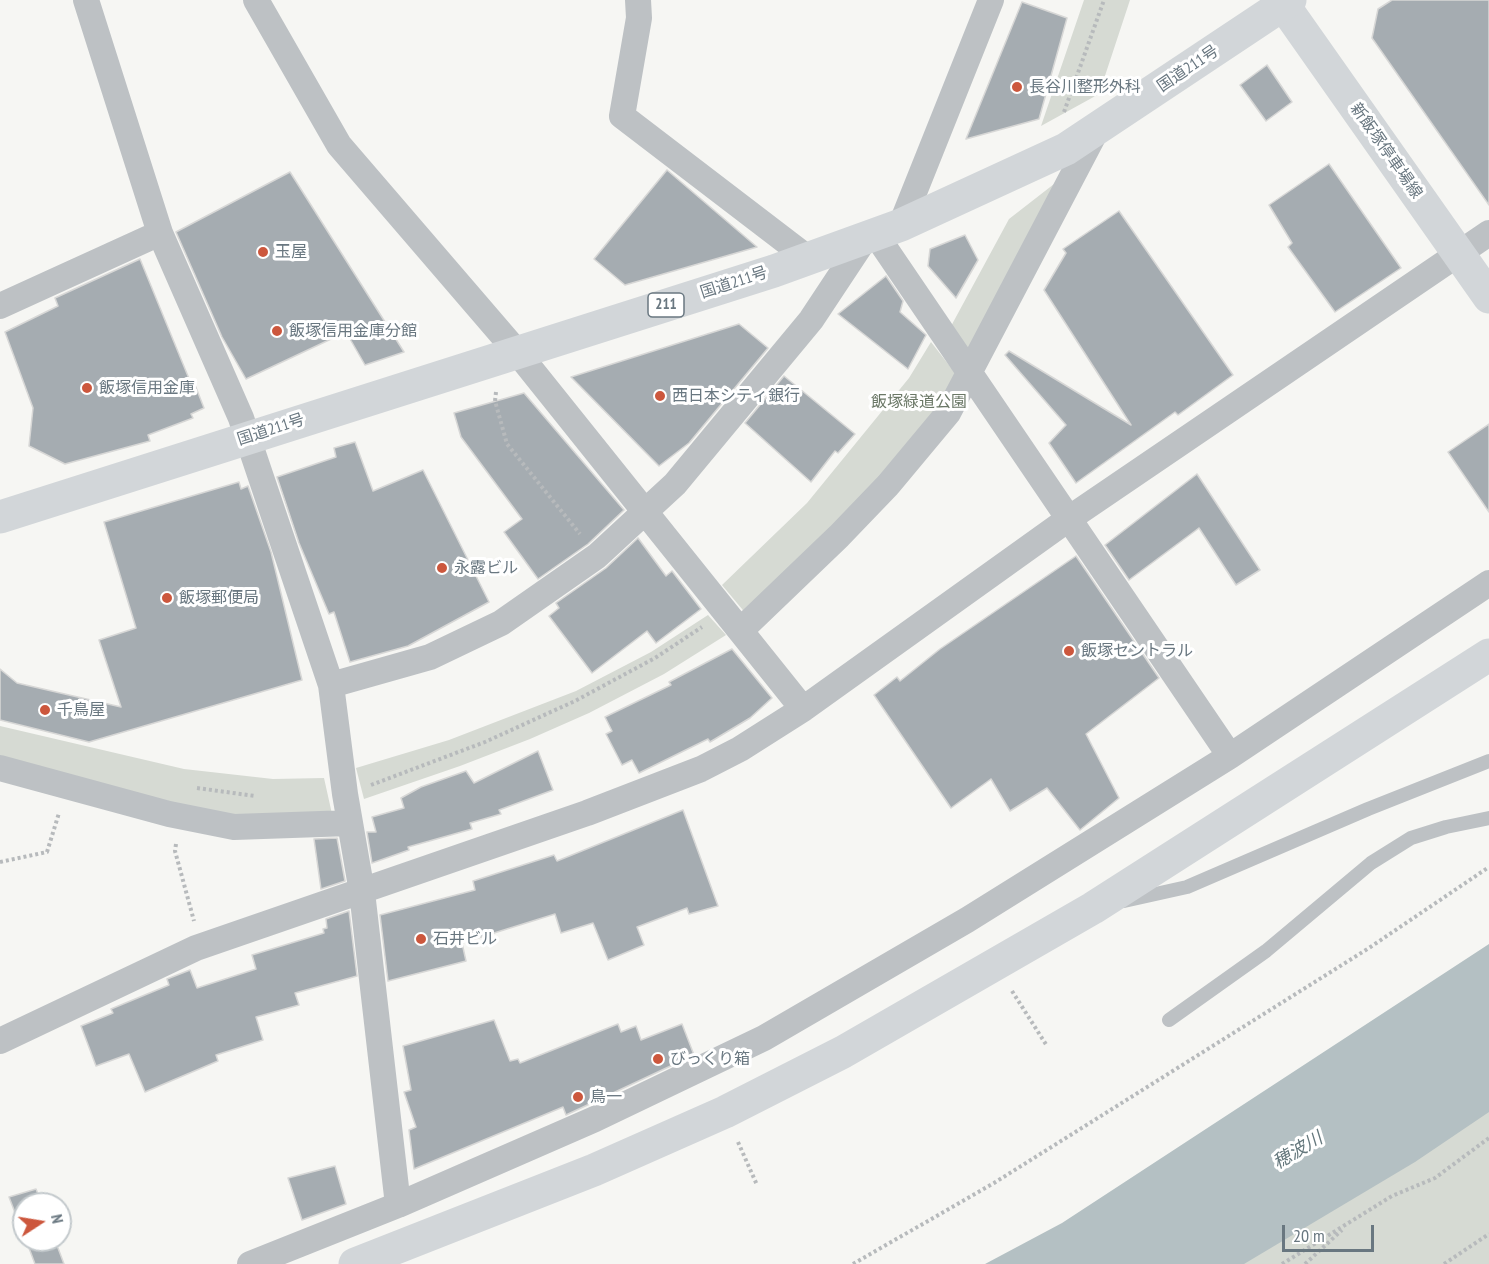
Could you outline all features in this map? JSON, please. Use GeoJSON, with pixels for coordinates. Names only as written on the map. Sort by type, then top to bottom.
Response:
{"type":"FeatureCollection","features":[{"type":"Feature","properties":{"kind":"main road","name":"国道211号"},"geometry":{"type":"LineString","coordinates":[[0,517],[809,259],[880,233],[1043,160],[1096,131],[1284,2]]}},
{"type":"Feature","properties":{"kind":"main road","name":"新飯塚停車場線"},"geometry":{"type":"LineString","coordinates":[[1284,2],[1489,297]]}},
{"type":"Feature","properties":{"kind":"main road"},"geometry":{"type":"LineString","coordinates":[[355,1264],[594,1170],[724,1112],[843,1052],[996,966],[1093,908],[1489,654]]}},
{"type":"Feature","properties":{"kind":"street"},"geometry":{"type":"LineString","coordinates":[[86,0],[160,233],[248,438],[331,685],[345,794],[362,892],[398,1205]]}},
{"type":"Feature","properties":{"kind":"street"},"geometry":{"type":"LineString","coordinates":[[256,0],[339,145],[517,352],[726,610],[803,709]]}},
{"type":"Feature","properties":{"kind":"street"},"geometry":{"type":"LineString","coordinates":[[638,0],[639,18],[622,116],[809,259]]}},
{"type":"Feature","properties":{"kind":"street"},"geometry":{"type":"LineString","coordinates":[[331,685],[430,657],[501,623],[597,556],[675,484],[880,233],[991,0]]}},
{"type":"Feature","properties":{"kind":"street"},"geometry":{"type":"LineString","coordinates":[[741,630],[801,574],[888,485],[948,413],[1096,131]]}},
{"type":"Feature","properties":{"kind":"street"},"geometry":{"type":"LineString","coordinates":[[0,306],[160,233]]}},
{"type":"Feature","properties":{"kind":"street"},"geometry":{"type":"LineString","coordinates":[[880,233],[969,375],[1230,756]]}},
{"type":"Feature","properties":{"kind":"street"},"geometry":{"type":"LineString","coordinates":[[0,1041],[202,945],[587,813],[701,769],[740,749],[803,709],[1067,520],[1489,233]]}},
{"type":"Feature","properties":{"kind":"street"},"geometry":{"type":"LineString","coordinates":[[250,1264],[398,1205],[595,1119],[764,1038],[967,920],[1230,756],[1489,582]]}},
{"type":"Feature","properties":{"kind":"street"},"geometry":{"type":"LineString","coordinates":[[0,768],[177,816],[234,827],[350,823]]}},
{"type":"Feature","properties":{"kind":"lane"},"geometry":{"type":"LineString","coordinates":[[1093,908],[1187,886],[1368,809],[1489,761]]}},
{"type":"Feature","properties":{"kind":"lane"},"geometry":{"type":"LineString","coordinates":[[1169,1020],[1266,951],[1371,863],[1411,838],[1446,827],[1489,818]]}},
{"type":"Feature","properties":{"kind":"path"},"geometry":{"type":"LineString","coordinates":[[1061,119],[1104,0]]}},
{"type":"Feature","properties":{"kind":"path"},"geometry":{"type":"LineString","coordinates":[[496,390],[495,401],[507,444],[597,556]]}},
{"type":"Feature","properties":{"kind":"path"},"geometry":{"type":"LineString","coordinates":[[345,794],[485,742],[575,701],[655,658],[726,610]]}},
{"type":"Feature","properties":{"kind":"path"},"geometry":{"type":"LineString","coordinates":[[0,862],[47,852],[66,786]]}},
{"type":"Feature","properties":{"kind":"path"},"geometry":{"type":"LineString","coordinates":[[187,787],[265,797]]}},
{"type":"Feature","properties":{"kind":"path"},"geometry":{"type":"LineString","coordinates":[[177,816],[175,852],[202,945]]}},
{"type":"Feature","properties":{"kind":"path"},"geometry":{"type":"LineString","coordinates":[[853,1264],[994,1183],[1369,948],[1489,867]]}},
{"type":"Feature","properties":{"kind":"path"},"geometry":{"type":"LineString","coordinates":[[996,966],[1047,1046]]}},
{"type":"Feature","properties":{"kind":"path"},"geometry":{"type":"LineString","coordinates":[[724,1112],[757,1185]]}},
{"type":"Feature","properties":{"kind":"path"},"geometry":{"type":"LineString","coordinates":[[1282,1264],[1392,1196],[1435,1178],[1489,1138]]}},
{"type":"Feature","properties":{"kind":"path"},"geometry":{"type":"LineString","coordinates":[[1305,1264],[1350,1223]]}},
{"type":"Feature","properties":{"kind":"path"},"geometry":{"type":"LineString","coordinates":[[1444,1264],[1489,1234]]}},
{"type":"Feature","properties":{"kind":"green space"},"geometry":{"type":"Polygon","coordinates":[[[1084,0],[1130,0],[1099,94],[1041,126],[1084,0]]]}},
{"type":"Feature","properties":{"kind":"green space","name":"飯塚緑道公園"},"geometry":{"type":"Polygon","coordinates":[[[1054,184],[970,357],[950,328],[1009,219],[1054,184]]]}},
{"type":"Feature","properties":{"kind":"green space","name":"飯塚緑道公園"},"geometry":{"type":"Polygon","coordinates":[[[931,342],[959,378],[942,411],[747,615],[722,585],[807,503],[909,378],[931,342]]]}},
{"type":"Feature","properties":{"kind":"green space"},"geometry":{"type":"Polygon","coordinates":[[[708,615],[726,635],[664,674],[589,713],[530,739],[364,799],[356,768],[449,740],[576,691],[651,652],[708,615]]]}},
{"type":"Feature","properties":{"kind":"green space"},"geometry":{"type":"Polygon","coordinates":[[[0,726],[184,769],[273,779],[324,778],[332,814],[223,815],[0,758],[0,726]]]}},
{"type":"Feature","properties":{"kind":"green space"},"geometry":{"type":"Polygon","coordinates":[[[1489,1109],[1489,1264],[1236,1264],[1489,1109]]]}},
{"type":"Feature","properties":{"kind":"water","name":"穂波川"},"geometry":{"type":"Polygon","coordinates":[[[1489,944],[1489,1112],[1415,1162],[1244,1264],[985,1264],[1062,1223],[1489,944]]]}},
{"type":"Feature","properties":{"kind":"building"},"geometry":{"type":"Polygon","coordinates":[[[1392,0],[1489,0],[1489,205],[1372,38],[1378,9],[1392,0]]]}},
{"type":"Feature","properties":{"kind":"building","name":"長谷川整形外科"},"geometry":{"type":"Polygon","coordinates":[[[1022,2],[1067,18],[1039,119],[966,139],[1022,2]]]}},
{"type":"Feature","properties":{"kind":"building"},"geometry":{"type":"Polygon","coordinates":[[[1267,65],[1292,102],[1266,121],[1240,85],[1267,65]]]}},
{"type":"Feature","properties":{"kind":"building"},"geometry":{"type":"Polygon","coordinates":[[[1329,164],[1401,268],[1335,312],[1288,247],[1292,243],[1269,205],[1329,164]]]}},
{"type":"Feature","properties":{"kind":"building"},"geometry":{"type":"Polygon","coordinates":[[[667,170],[757,247],[625,285],[594,259],[667,170]]]}},
{"type":"Feature","properties":{"kind":"building","name":"玉屋"},"geometry":{"type":"Polygon","coordinates":[[[290,172],[404,352],[365,365],[346,332],[246,379],[222,337],[176,232],[290,172]]]}},
{"type":"Feature","properties":{"kind":"building"},"geometry":{"type":"Polygon","coordinates":[[[1119,211],[1233,375],[1178,415],[1175,412],[1076,483],[1049,443],[1066,425],[1005,355],[1009,351],[1131,425],[1044,290],[1066,253],[1063,249],[1119,211]]]}},
{"type":"Feature","properties":{"kind":"building"},"geometry":{"type":"Polygon","coordinates":[[[965,235],[978,260],[956,298],[928,266],[930,249],[965,235]]]}},
{"type":"Feature","properties":{"kind":"building","name":"飯塚信用金庫"},"geometry":{"type":"Polygon","coordinates":[[[140,259],[192,386],[195,385],[204,408],[191,414],[193,418],[148,435],[150,441],[65,464],[29,446],[33,408],[5,332],[58,306],[55,298],[140,259]]]}},
{"type":"Feature","properties":{"kind":"building"},"geometry":{"type":"Polygon","coordinates":[[[886,276],[903,301],[900,312],[926,335],[908,369],[838,314],[886,276]]]}},
{"type":"Feature","properties":{"kind":"building","name":"西日本シティ銀行"},"geometry":{"type":"Polygon","coordinates":[[[739,324],[768,348],[689,443],[659,466],[571,377],[739,324]]]}},
{"type":"Feature","properties":{"kind":"building"},"geometry":{"type":"Polygon","coordinates":[[[784,376],[855,434],[838,453],[835,451],[811,482],[745,423],[784,376]]]}},
{"type":"Feature","properties":{"kind":"building"},"geometry":{"type":"Polygon","coordinates":[[[524,393],[624,510],[588,544],[538,579],[504,532],[522,519],[461,437],[454,413],[524,393]]]}},
{"type":"Feature","properties":{"kind":"building"},"geometry":{"type":"Polygon","coordinates":[[[1489,424],[1489,512],[1448,452],[1489,424]]]}},
{"type":"Feature","properties":{"kind":"building"},"geometry":{"type":"Polygon","coordinates":[[[355,442],[373,491],[423,470],[489,602],[408,646],[350,662],[334,612],[329,614],[299,543],[277,477],[336,457],[334,448],[355,442]]]}},
{"type":"Feature","properties":{"kind":"building"},"geometry":{"type":"Polygon","coordinates":[[[1197,474],[1260,570],[1236,585],[1199,528],[1129,580],[1105,545],[1197,474]]]}},
{"type":"Feature","properties":{"kind":"building"},"geometry":{"type":"Polygon","coordinates":[[[239,482],[241,489],[248,486],[271,552],[302,680],[89,742],[0,720],[0,669],[17,683],[121,707],[99,640],[136,628],[104,522],[239,482]]]}},
{"type":"Feature","properties":{"kind":"building"},"geometry":{"type":"Polygon","coordinates":[[[638,538],[666,576],[672,571],[701,609],[656,643],[647,631],[592,673],[549,616],[559,608],[556,603],[606,568],[638,538]]]}},
{"type":"Feature","properties":{"kind":"building"},"geometry":{"type":"Polygon","coordinates":[[[1076,556],[1159,678],[1086,734],[1119,798],[1080,830],[1047,788],[1010,811],[991,779],[951,808],[874,695],[897,677],[900,681],[940,649],[1076,556]]]}},
{"type":"Feature","properties":{"kind":"building"},"geometry":{"type":"Polygon","coordinates":[[[732,649],[772,698],[750,718],[710,742],[708,739],[639,773],[632,760],[622,765],[606,734],[612,731],[605,717],[671,685],[669,682],[732,649]]]}},
{"type":"Feature","properties":{"kind":"building"},"geometry":{"type":"Polygon","coordinates":[[[538,751],[553,790],[499,810],[501,814],[470,823],[472,829],[408,847],[409,850],[372,863],[367,832],[376,832],[372,817],[404,808],[401,798],[421,787],[466,771],[474,783],[538,751]]]}},
{"type":"Feature","properties":{"kind":"building"},"geometry":{"type":"Polygon","coordinates":[[[683,810],[718,906],[689,914],[687,908],[637,927],[644,945],[608,960],[593,923],[561,933],[555,914],[462,943],[466,961],[388,981],[380,915],[475,890],[473,881],[554,855],[557,861],[683,810]]]}},
{"type":"Feature","properties":{"kind":"building"},"geometry":{"type":"Polygon","coordinates":[[[337,838],[345,881],[321,889],[314,839],[337,838]]]}},
{"type":"Feature","properties":{"kind":"building"},"geometry":{"type":"Polygon","coordinates":[[[349,911],[357,976],[295,993],[299,1005],[256,1017],[263,1040],[216,1055],[218,1061],[145,1092],[129,1054],[96,1066],[81,1026],[113,1013],[111,1009],[169,985],[167,979],[190,970],[197,988],[256,969],[252,955],[324,933],[323,929],[327,928],[326,919],[349,911]]]}},
{"type":"Feature","properties":{"kind":"building"},"geometry":{"type":"Polygon","coordinates":[[[494,1020],[510,1061],[518,1059],[520,1063],[618,1024],[621,1032],[636,1026],[641,1040],[682,1024],[694,1055],[566,1115],[563,1107],[414,1169],[409,1130],[416,1127],[404,1092],[411,1090],[403,1046],[494,1020]]]}},
{"type":"Feature","properties":{"kind":"building"},"geometry":{"type":"Polygon","coordinates":[[[335,1166],[346,1204],[302,1220],[288,1178],[335,1166]]]}},
{"type":"Feature","properties":{"kind":"building"},"geometry":{"type":"Polygon","coordinates":[[[30,1252],[60,1252],[64,1264],[35,1264],[30,1252]]]}},
{"type":"Feature","properties":{"kind":"place","name":"長谷川整形外科"},"geometry":{"type":"Point","coordinates":[1017,87]}},
{"type":"Feature","properties":{"kind":"place","name":"玉屋"},"geometry":{"type":"Point","coordinates":[263,252]}},
{"type":"Feature","properties":{"kind":"place","name":"飯塚信用金庫分館"},"geometry":{"type":"Point","coordinates":[277,331]}},
{"type":"Feature","properties":{"kind":"place","name":"飯塚信用金庫"},"geometry":{"type":"Point","coordinates":[87,388]}},
{"type":"Feature","properties":{"kind":"place","name":"西日本シティ銀行"},"geometry":{"type":"Point","coordinates":[660,396]}},
{"type":"Feature","properties":{"kind":"place","name":"永露ビル"},"geometry":{"type":"Point","coordinates":[442,568]}},
{"type":"Feature","properties":{"kind":"place","name":"飯塚郵便局"},"geometry":{"type":"Point","coordinates":[167,598]}},
{"type":"Feature","properties":{"kind":"place","name":"飯塚セントラル"},"geometry":{"type":"Point","coordinates":[1069,651]}},
{"type":"Feature","properties":{"kind":"place","name":"千鳥屋"},"geometry":{"type":"Point","coordinates":[45,710]}},
{"type":"Feature","properties":{"kind":"place","name":"石井ビル"},"geometry":{"type":"Point","coordinates":[421,939]}},
{"type":"Feature","properties":{"kind":"place","name":"びっくり箱"},"geometry":{"type":"Point","coordinates":[658,1059]}},
{"type":"Feature","properties":{"kind":"place","name":"鳥一"},"geometry":{"type":"Point","coordinates":[578,1097]}}]}
